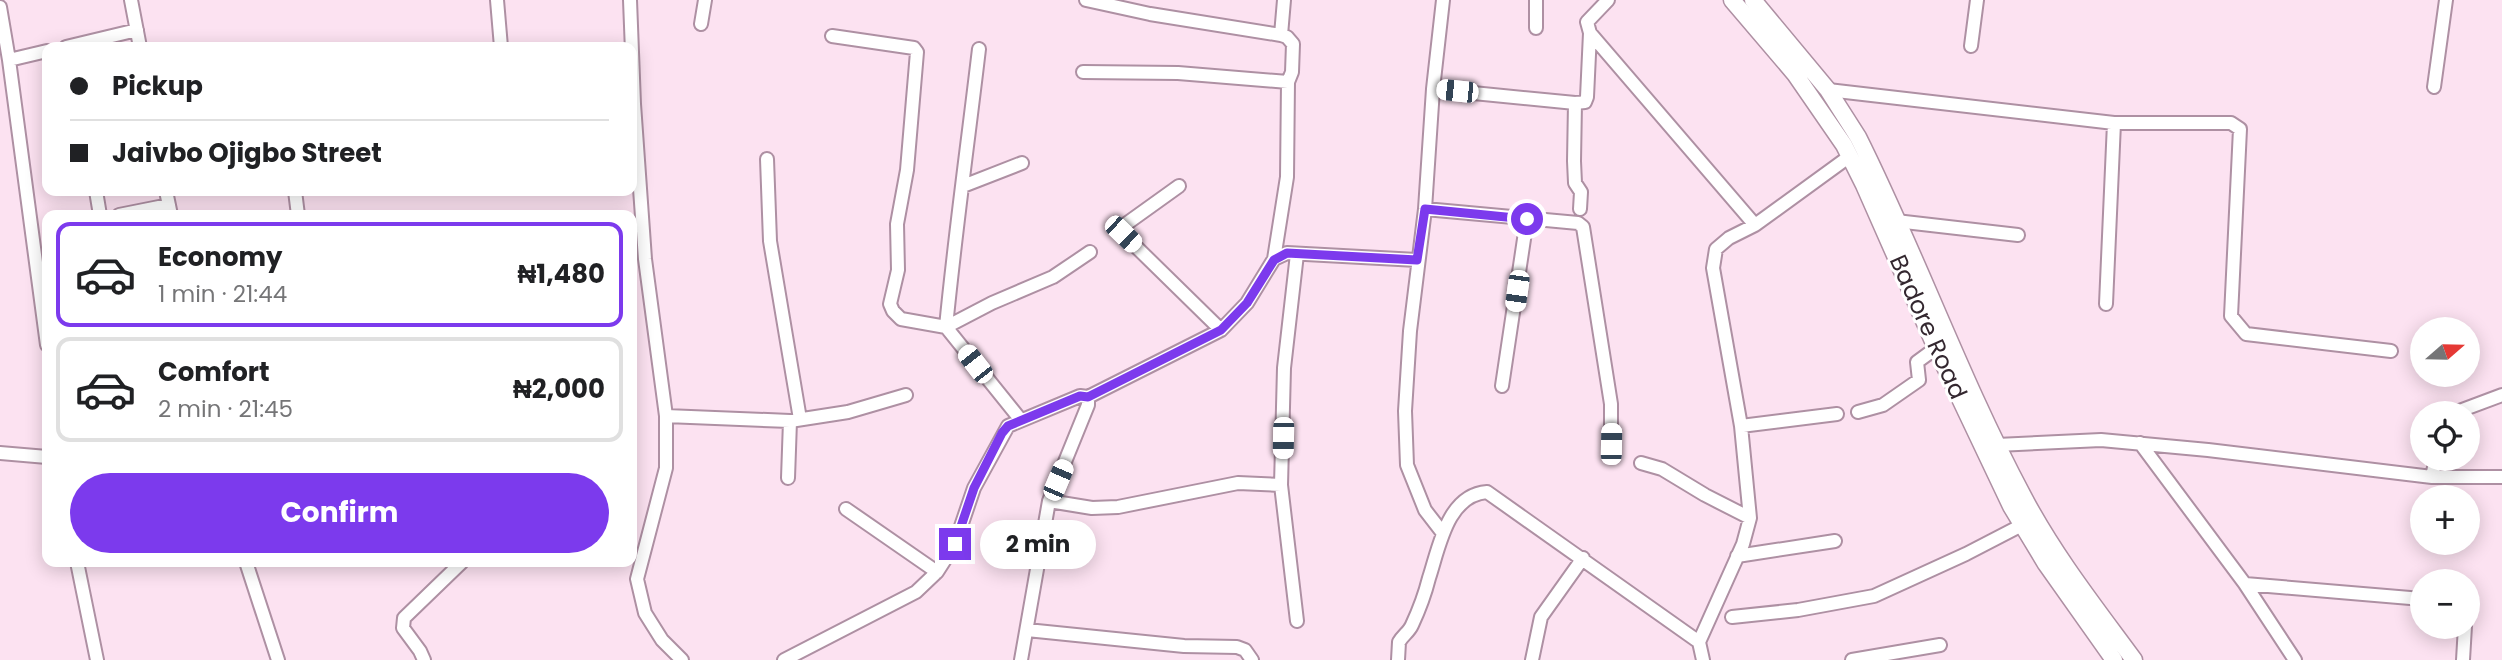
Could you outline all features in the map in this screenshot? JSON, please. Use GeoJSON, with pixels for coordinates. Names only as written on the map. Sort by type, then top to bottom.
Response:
{"type":"FeatureCollection","features":[{"type":"Feature","properties":{"kind":"main road","name":"Badore Road"},"geometry":{"type":"LineString","coordinates":[[1732,0],[1814,99],[1850,156],[1994,472],[2022,525],[2059,583],[2114,660]]}},
{"type":"Feature","properties":{"kind":"main road","name":"Badore Road"},"geometry":{"type":"LineString","coordinates":[[1753,0],[1828,90],[1858,137],[1997,445],[2025,499],[2059,557],[2134,660]]}},
{"type":"Feature","properties":{"kind":"street"},"geometry":{"type":"LineString","coordinates":[[131,0],[139,42]]}},
{"type":"Feature","properties":{"kind":"street"},"geometry":{"type":"LineString","coordinates":[[497,0],[501,42]]}},
{"type":"Feature","properties":{"kind":"street"},"geometry":{"type":"LineString","coordinates":[[630,0],[631,42]]}},
{"type":"Feature","properties":{"kind":"street"},"geometry":{"type":"LineString","coordinates":[[701,24],[705,0]]}},
{"type":"Feature","properties":{"kind":"street"},"geometry":{"type":"LineString","coordinates":[[784,660],[916,592],[937,572],[955,544],[974,488],[1008,426],[1080,396],[1088,397],[1221,330],[1247,303],[1274,260],[1287,177],[1288,82],[1292,72],[1293,44],[1281,35],[1150,14],[1086,0]]}},
{"type":"Feature","properties":{"kind":"street"},"geometry":{"type":"LineString","coordinates":[[1281,35],[1284,0]]}},
{"type":"Feature","properties":{"kind":"street"},"geometry":{"type":"LineString","coordinates":[[1443,0],[1405,411],[1407,465],[1425,510],[1443,532]]}},
{"type":"Feature","properties":{"kind":"street"},"geometry":{"type":"LineString","coordinates":[[1536,0],[1536,28]]}},
{"type":"Feature","properties":{"kind":"street"},"geometry":{"type":"LineString","coordinates":[[1433,89],[1585,102],[1590,33],[1587,22],[1608,0]]}},
{"type":"Feature","properties":{"kind":"street"},"geometry":{"type":"LineString","coordinates":[[1971,46],[1977,0]]}},
{"type":"Feature","properties":{"kind":"street"},"geometry":{"type":"LineString","coordinates":[[2434,87],[2446,0]]}},
{"type":"Feature","properties":{"kind":"street"},"geometry":{"type":"LineString","coordinates":[[0,7],[42,310]]}},
{"type":"Feature","properties":{"kind":"street"},"geometry":{"type":"LineString","coordinates":[[87,42],[137,30]]}},
{"type":"Feature","properties":{"kind":"street"},"geometry":{"type":"LineString","coordinates":[[1590,33],[1755,225]]}},
{"type":"Feature","properties":{"kind":"street"},"geometry":{"type":"LineString","coordinates":[[832,36],[914,48],[918,52],[907,170],[897,224],[898,270],[890,304],[901,319],[946,327],[992,303],[1053,277],[1090,252]]}},
{"type":"Feature","properties":{"kind":"street"},"geometry":{"type":"LineString","coordinates":[[979,49],[963,186],[957,214],[946,327],[1020,419]]}},
{"type":"Feature","properties":{"kind":"street"},"geometry":{"type":"LineString","coordinates":[[5,53],[42,51]]}},
{"type":"Feature","properties":{"kind":"street"},"geometry":{"type":"LineString","coordinates":[[1083,72],[1178,73],[1288,82]]}},
{"type":"Feature","properties":{"kind":"street"},"geometry":{"type":"LineString","coordinates":[[1828,90],[2114,124],[2231,123],[2240,129],[2231,316],[2246,334],[2391,351]]}},
{"type":"Feature","properties":{"kind":"street"},"geometry":{"type":"LineString","coordinates":[[1575,103],[1575,183],[1581,192],[1580,209]]}},
{"type":"Feature","properties":{"kind":"street"},"geometry":{"type":"LineString","coordinates":[[2106,304],[2114,124]]}},
{"type":"Feature","properties":{"kind":"street"},"geometry":{"type":"LineString","coordinates":[[1703,660],[1699,642],[1737,556],[1750,517],[1741,426],[1713,268],[1716,249],[1729,238],[1755,225],[1850,156]]}},
{"type":"Feature","properties":{"kind":"street"},"geometry":{"type":"LineString","coordinates":[[767,159],[770,241],[795,420],[788,478]]}},
{"type":"Feature","properties":{"kind":"street"},"geometry":{"type":"LineString","coordinates":[[963,186],[1021,163]]}},
{"type":"Feature","properties":{"kind":"street"},"geometry":{"type":"LineString","coordinates":[[1179,186],[1126,224],[1122,229],[1123,234],[1221,330]]}},
{"type":"Feature","properties":{"kind":"street"},"geometry":{"type":"LineString","coordinates":[[1425,209],[1578,223],[1583,227],[1611,404],[1611,444]]}},
{"type":"Feature","properties":{"kind":"street"},"geometry":{"type":"LineString","coordinates":[[1503,386],[1527,219]]}},
{"type":"Feature","properties":{"kind":"street"},"geometry":{"type":"LineString","coordinates":[[1896,221],[2018,235]]}},
{"type":"Feature","properties":{"kind":"street"},"geometry":{"type":"LineString","coordinates":[[637,229],[638,260],[666,416],[666,468],[637,579],[645,613],[662,640],[682,660]]}},
{"type":"Feature","properties":{"kind":"street"},"geometry":{"type":"LineString","coordinates":[[1274,260],[1287,253],[1417,260]]}},
{"type":"Feature","properties":{"kind":"street"},"geometry":{"type":"LineString","coordinates":[[1297,254],[1284,368],[1282,485],[1297,621]]}},
{"type":"Feature","properties":{"kind":"street"},"geometry":{"type":"LineString","coordinates":[[1858,411],[1883,405],[1919,380],[1917,362],[1936,348]]}},
{"type":"Feature","properties":{"kind":"street"},"geometry":{"type":"LineString","coordinates":[[666,416],[795,420],[848,412],[906,395]]}},
{"type":"Feature","properties":{"kind":"street"},"geometry":{"type":"LineString","coordinates":[[2480,403],[2502,395]]}},
{"type":"Feature","properties":{"kind":"street"},"geometry":{"type":"LineString","coordinates":[[1021,660],[1049,501],[1088,405],[1088,397]]}},
{"type":"Feature","properties":{"kind":"street"},"geometry":{"type":"LineString","coordinates":[[1741,426],[1836,414]]}},
{"type":"Feature","properties":{"kind":"street"},"geometry":{"type":"LineString","coordinates":[[1997,445],[2101,440],[2432,477],[2502,477]]}},
{"type":"Feature","properties":{"kind":"street"},"geometry":{"type":"LineString","coordinates":[[2140,443],[2245,584],[2295,660]]}},
{"type":"Feature","properties":{"kind":"street"},"geometry":{"type":"LineString","coordinates":[[0,453],[42,457]]}},
{"type":"Feature","properties":{"kind":"street"},"geometry":{"type":"LineString","coordinates":[[1641,463],[1662,469],[1705,495],[1750,517]]}},
{"type":"Feature","properties":{"kind":"street"},"geometry":{"type":"LineString","coordinates":[[2432,477],[2433,471]]}},
{"type":"Feature","properties":{"kind":"street"},"geometry":{"type":"LineString","coordinates":[[1049,501],[1092,508],[1118,507],[1238,483],[1282,485]]}},
{"type":"Feature","properties":{"kind":"street"},"geometry":{"type":"LineString","coordinates":[[1398,660],[1399,642],[1411,629],[1443,532],[1460,506],[1478,493],[1487,492],[1699,642]]}},
{"type":"Feature","properties":{"kind":"street"},"geometry":{"type":"LineString","coordinates":[[846,509],[937,572]]}},
{"type":"Feature","properties":{"kind":"street"},"geometry":{"type":"LineString","coordinates":[[1732,617],[1798,610],[1874,597],[2022,525]]}},
{"type":"Feature","properties":{"kind":"street"},"geometry":{"type":"LineString","coordinates":[[1737,556],[1835,541]]}},
{"type":"Feature","properties":{"kind":"street"},"geometry":{"type":"LineString","coordinates":[[1532,660],[1541,617],[1583,558]]}},
{"type":"Feature","properties":{"kind":"street"},"geometry":{"type":"LineString","coordinates":[[78,567],[97,660]]}},
{"type":"Feature","properties":{"kind":"street"},"geometry":{"type":"LineString","coordinates":[[248,567],[278,660]]}},
{"type":"Feature","properties":{"kind":"street"},"geometry":{"type":"LineString","coordinates":[[424,660],[403,628],[404,618],[457,567]]}},
{"type":"Feature","properties":{"kind":"street"},"geometry":{"type":"LineString","coordinates":[[2245,584],[2410,598]]}},
{"type":"Feature","properties":{"kind":"street"},"geometry":{"type":"LineString","coordinates":[[1027,630],[1184,646],[1237,647],[1245,650],[1252,660]]}},
{"type":"Feature","properties":{"kind":"street"},"geometry":{"type":"LineString","coordinates":[[2463,660],[2464,639]]}},
{"type":"Feature","properties":{"kind":"street"},"geometry":{"type":"LineString","coordinates":[[1852,660],[1940,645]]}},
{"type":"Feature","properties":{"kind":"route"},"geometry":{"type":"LineString","coordinates":[[955,544],[974,488],[1008,426],[1080,396],[1088,397],[1221,330],[1247,303],[1274,260],[1287,253],[1417,260],[1425,209],[1527,219]]}}]}
